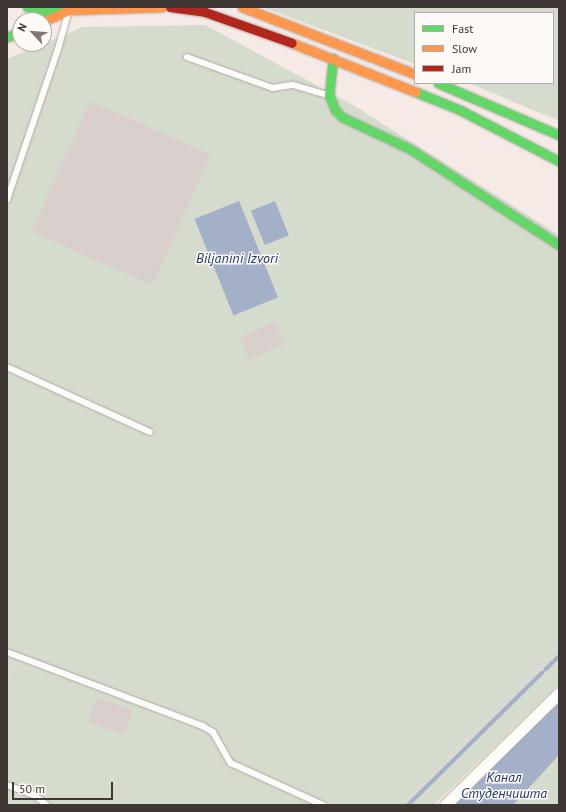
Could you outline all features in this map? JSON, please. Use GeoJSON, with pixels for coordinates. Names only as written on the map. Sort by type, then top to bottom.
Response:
{"type":"FeatureCollection","features":[{"type":"Feature","properties":{"kind":"main road"},"geometry":{"type":"LineString","coordinates":[[27,7],[47,12],[70,8],[162,7]]}},
{"type":"Feature","properties":{"kind":"main road"},"geometry":{"type":"LineString","coordinates":[[170,7],[205,12],[231,20],[333,58],[460,110],[559,161]]}},
{"type":"Feature","properties":{"kind":"main road"},"geometry":{"type":"LineString","coordinates":[[242,7],[414,74]]}},
{"type":"Feature","properties":{"kind":"main road"},"geometry":{"type":"LineString","coordinates":[[52,17],[70,8]]}},
{"type":"Feature","properties":{"kind":"main road"},"geometry":{"type":"LineString","coordinates":[[333,58],[329,95],[333,107],[342,117],[410,148],[559,245]]}},
{"type":"Feature","properties":{"kind":"main road"},"geometry":{"type":"LineString","coordinates":[[440,84],[559,135]]}},
{"type":"Feature","properties":{"kind":"street"},"geometry":{"type":"LineString","coordinates":[[445,805],[559,693]]}},
{"type":"Feature","properties":{"kind":"lane"},"geometry":{"type":"LineString","coordinates":[[7,200],[58,49],[70,8]]}},
{"type":"Feature","properties":{"kind":"lane"},"geometry":{"type":"LineString","coordinates":[[187,57],[273,88],[293,85],[329,95]]}},
{"type":"Feature","properties":{"kind":"lane"},"geometry":{"type":"LineString","coordinates":[[7,367],[150,432]]}},
{"type":"Feature","properties":{"kind":"lane"},"geometry":{"type":"LineString","coordinates":[[7,652],[203,726],[213,732],[231,764],[324,805]]}},
{"type":"Feature","properties":{"kind":"lane"},"geometry":{"type":"LineString","coordinates":[[7,785],[35,795],[47,805]]}},
{"type":"Feature","properties":{"kind":"path"},"geometry":{"type":"LineString","coordinates":[[400,805],[559,646]]}},
{"type":"Feature","properties":{"kind":"path"},"geometry":{"type":"LineString","coordinates":[[7,678],[17,657]]}},
{"type":"Feature","properties":{"kind":"path"},"geometry":{"type":"LineString","coordinates":[[539,666],[559,685]]}},
{"type":"Feature","properties":{"kind":"shaded area"},"geometry":{"type":"Polygon","coordinates":[[[262,7],[559,7],[559,121],[471,84],[554,84],[554,12],[414,12],[414,64],[262,7]]]}},
{"type":"Feature","properties":{"kind":"shaded area"},"geometry":{"type":"Polygon","coordinates":[[[205,25],[353,105],[559,235],[559,684],[434,805],[7,805],[7,59],[24,52],[52,52],[52,40],[83,27],[205,25]]]}},
{"type":"Feature","properties":{"kind":"shaded area"},"geometry":{"type":"Polygon","coordinates":[[[559,755],[559,805],[513,805],[533,782],[559,755]]]}},
{"type":"Feature","properties":{"kind":"water","name":"Biljanini Izvori"},"geometry":{"type":"Polygon","coordinates":[[[239,201],[278,297],[233,315],[194,219],[239,201]]]}},
{"type":"Feature","properties":{"kind":"water"},"geometry":{"type":"Polygon","coordinates":[[[275,201],[289,235],[265,245],[251,211],[275,201]]]}},
{"type":"Feature","properties":{"kind":"water","name":"Канал Студенчишта"},"geometry":{"type":"Polygon","coordinates":[[[559,702],[559,755],[513,805],[455,805],[559,702]]]}},
{"type":"Feature","properties":{"kind":"building"},"geometry":{"type":"Polygon","coordinates":[[[90,101],[211,155],[152,285],[32,232],[90,101]]]}},
{"type":"Feature","properties":{"kind":"building"},"geometry":{"type":"Polygon","coordinates":[[[274,322],[284,344],[249,359],[239,337],[274,322]]]}},
{"type":"Feature","properties":{"kind":"building"},"geometry":{"type":"Polygon","coordinates":[[[98,697],[132,711],[123,735],[88,721],[98,697]]]}},
{"type":"Feature","properties":{"kind":"waterway"},"geometry":{"type":"LineString","coordinates":[[408,805],[559,656]]}},
{"type":"Feature","properties":{"kind":"traffic: fast"},"geometry":{"type":"LineString","coordinates":[[27,7],[47,12],[61,11]]}},
{"type":"Feature","properties":{"kind":"traffic: fast"},"geometry":{"type":"LineString","coordinates":[[7,37],[12,35]]}},
{"type":"Feature","properties":{"kind":"traffic: fast"},"geometry":{"type":"LineString","coordinates":[[333,58],[329,95],[335,110],[342,117],[410,149],[559,245]]}},
{"type":"Feature","properties":{"kind":"traffic: fast"},"geometry":{"type":"LineString","coordinates":[[440,84],[559,135]]}},
{"type":"Feature","properties":{"kind":"traffic: fast"},"geometry":{"type":"LineString","coordinates":[[416,92],[460,110],[559,161]]}},
{"type":"Feature","properties":{"kind":"traffic: slow"},"geometry":{"type":"LineString","coordinates":[[52,17],[69,10],[162,7]]}},
{"type":"Feature","properties":{"kind":"traffic: slow"},"geometry":{"type":"LineString","coordinates":[[242,7],[414,74]]}},
{"type":"Feature","properties":{"kind":"traffic: slow"},"geometry":{"type":"LineString","coordinates":[[292,43],[416,92]]}},
{"type":"Feature","properties":{"kind":"traffic: jam"},"geometry":{"type":"LineString","coordinates":[[170,7],[205,12],[292,43]]}}]}
